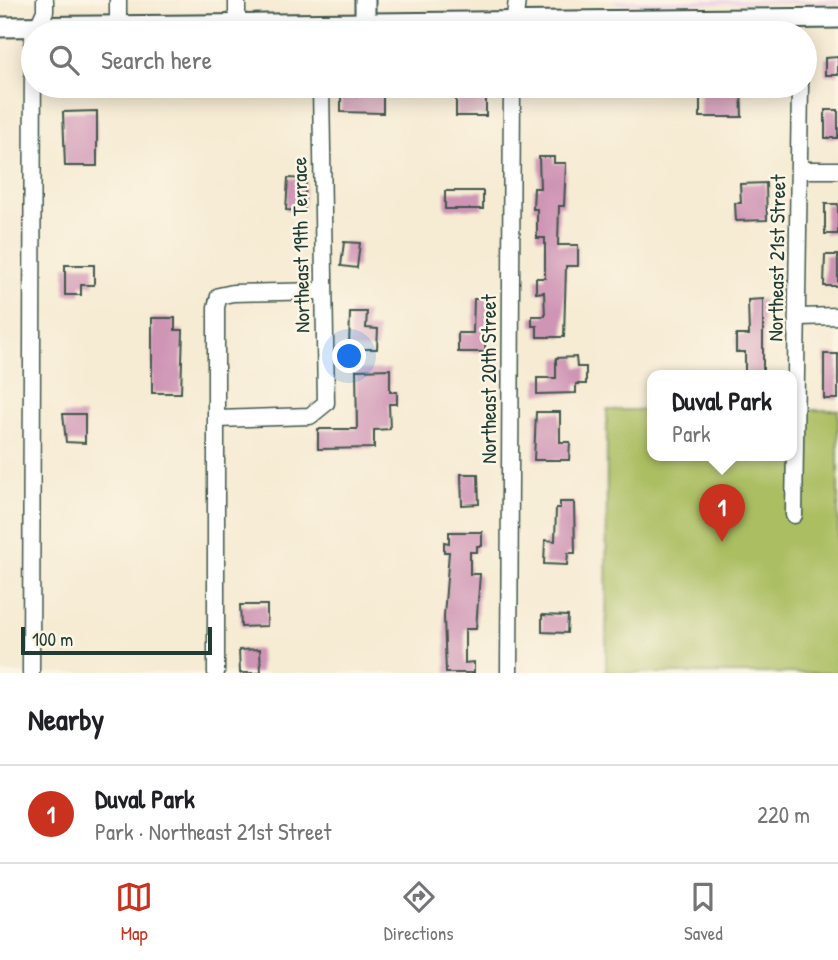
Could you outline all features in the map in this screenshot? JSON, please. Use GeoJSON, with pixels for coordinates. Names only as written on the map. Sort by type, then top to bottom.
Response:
{"type":"FeatureCollection","features":[{"type":"Feature","properties":{"kind":"street"},"geometry":{"type":"LineString","coordinates":[[41,21],[45,11],[45,0]]}},
{"type":"Feature","properties":{"kind":"street"},"geometry":{"type":"LineString","coordinates":[[118,0],[118,21]]}},
{"type":"Feature","properties":{"kind":"street"},"geometry":{"type":"LineString","coordinates":[[237,0],[237,21]]}},
{"type":"Feature","properties":{"kind":"street"},"geometry":{"type":"LineString","coordinates":[[365,0],[365,21]]}},
{"type":"Feature","properties":{"kind":"street"},"geometry":{"type":"LineString","coordinates":[[515,21],[517,0]]}},
{"type":"Feature","properties":{"kind":"street"},"geometry":{"type":"LineString","coordinates":[[817,22],[838,18]]}},
{"type":"Feature","properties":{"kind":"street"},"geometry":{"type":"LineString","coordinates":[[0,27],[21,30]]}},
{"type":"Feature","properties":{"kind":"street"},"geometry":{"type":"LineString","coordinates":[[30,673],[35,98]]}},
{"type":"Feature","properties":{"kind":"street","name":"Northeast 19th Terrace"},"geometry":{"type":"LineString","coordinates":[[217,419],[310,416],[326,403],[321,98]]}},
{"type":"Feature","properties":{"kind":"street","name":"Northeast 20th Street"},"geometry":{"type":"LineString","coordinates":[[509,673],[512,98]]}},
{"type":"Feature","properties":{"kind":"street","name":"Northeast 21st Street"},"geometry":{"type":"LineString","coordinates":[[797,370],[800,98]]}},
{"type":"Feature","properties":{"kind":"street"},"geometry":{"type":"LineString","coordinates":[[799,170],[838,170]]}},
{"type":"Feature","properties":{"kind":"street"},"geometry":{"type":"LineString","coordinates":[[216,673],[216,307],[219,296],[323,291]]}},
{"type":"Feature","properties":{"kind":"street"},"geometry":{"type":"LineString","coordinates":[[798,317],[838,316]]}},
{"type":"Feature","properties":{"kind":"street","name":"Northeast 21st Street"},"geometry":{"type":"LineString","coordinates":[[794,515],[795,461]]}},
{"type":"Feature","properties":{"kind":"shaded area"},"geometry":{"type":"Polygon","coordinates":[[[615,0],[838,0],[838,3],[615,4],[615,0]]]}},
{"type":"Feature","properties":{"kind":"green space"},"geometry":{"type":"Polygon","coordinates":[[[607,410],[647,410],[647,461],[797,461],[797,410],[838,410],[838,673],[606,673],[607,410]]]}},
{"type":"Feature","properties":{"kind":"building"},"geometry":{"type":"Polygon","coordinates":[[[838,57],[838,75],[825,75],[825,58],[838,57]]]}},
{"type":"Feature","properties":{"kind":"building"},"geometry":{"type":"Polygon","coordinates":[[[341,98],[383,98],[383,113],[341,112],[341,98]]]}},
{"type":"Feature","properties":{"kind":"building"},"geometry":{"type":"Polygon","coordinates":[[[456,98],[486,98],[486,116],[456,116],[456,98]]]}},
{"type":"Feature","properties":{"kind":"building"},"geometry":{"type":"Polygon","coordinates":[[[700,98],[741,98],[742,117],[700,117],[700,98]]]}},
{"type":"Feature","properties":{"kind":"building"},"geometry":{"type":"Polygon","coordinates":[[[825,110],[838,110],[838,138],[825,138],[825,110]]]}},
{"type":"Feature","properties":{"kind":"building"},"geometry":{"type":"Polygon","coordinates":[[[97,111],[97,166],[65,166],[63,112],[97,111]]]}},
{"type":"Feature","properties":{"kind":"building"},"geometry":{"type":"Polygon","coordinates":[[[539,157],[554,157],[554,163],[566,163],[564,206],[559,206],[558,245],[578,245],[578,266],[566,266],[564,337],[537,337],[537,326],[532,326],[532,316],[545,316],[544,292],[536,293],[536,278],[545,278],[545,238],[537,238],[537,209],[533,209],[534,188],[540,188],[539,157]]]}},
{"type":"Feature","properties":{"kind":"building"},"geometry":{"type":"Polygon","coordinates":[[[288,178],[306,179],[304,211],[286,210],[288,178]]]}},
{"type":"Feature","properties":{"kind":"building"},"geometry":{"type":"Polygon","coordinates":[[[766,183],[767,220],[736,221],[735,203],[741,203],[740,184],[766,183]]]}},
{"type":"Feature","properties":{"kind":"building"},"geometry":{"type":"Polygon","coordinates":[[[445,191],[483,191],[483,209],[445,209],[445,191]]]}},
{"type":"Feature","properties":{"kind":"building"},"geometry":{"type":"Polygon","coordinates":[[[825,204],[838,204],[838,234],[825,234],[825,204]]]}},
{"type":"Feature","properties":{"kind":"building"},"geometry":{"type":"Polygon","coordinates":[[[344,242],[360,243],[357,268],[341,266],[344,242]]]}},
{"type":"Feature","properties":{"kind":"building"},"geometry":{"type":"Polygon","coordinates":[[[825,255],[838,255],[838,286],[824,286],[825,255]]]}},
{"type":"Feature","properties":{"kind":"building"},"geometry":{"type":"Polygon","coordinates":[[[65,265],[94,265],[94,285],[81,285],[81,295],[65,295],[65,265]]]}},
{"type":"Feature","properties":{"kind":"building"},"geometry":{"type":"Polygon","coordinates":[[[474,299],[490,299],[490,325],[485,325],[485,352],[458,352],[458,333],[473,333],[474,299]]]}},
{"type":"Feature","properties":{"kind":"building"},"geometry":{"type":"Polygon","coordinates":[[[763,299],[763,370],[745,370],[745,352],[736,352],[736,335],[749,335],[748,300],[763,299]]]}},
{"type":"Feature","properties":{"kind":"building"},"geometry":{"type":"Polygon","coordinates":[[[350,312],[367,312],[366,328],[378,329],[377,349],[349,349],[350,312]]]}},
{"type":"Feature","properties":{"kind":"building"},"geometry":{"type":"Polygon","coordinates":[[[152,318],[175,318],[175,330],[183,330],[181,393],[152,393],[152,318]]]}},
{"type":"Feature","properties":{"kind":"building"},"geometry":{"type":"Polygon","coordinates":[[[824,354],[838,354],[838,399],[824,399],[824,354]]]}},
{"type":"Feature","properties":{"kind":"building"},"geometry":{"type":"Polygon","coordinates":[[[576,357],[577,367],[586,367],[586,384],[576,384],[576,393],[537,394],[537,378],[556,378],[556,358],[576,357]]]}},
{"type":"Feature","properties":{"kind":"building"},"geometry":{"type":"Polygon","coordinates":[[[390,369],[390,392],[397,392],[397,404],[389,404],[390,429],[374,430],[374,448],[318,449],[318,429],[357,429],[356,370],[390,369]]]}},
{"type":"Feature","properties":{"kind":"building"},"geometry":{"type":"Polygon","coordinates":[[[536,412],[560,412],[560,442],[570,442],[569,460],[534,460],[536,412]]]}},
{"type":"Feature","properties":{"kind":"building"},"geometry":{"type":"Polygon","coordinates":[[[63,414],[85,414],[85,443],[66,442],[63,414]]]}},
{"type":"Feature","properties":{"kind":"building"},"geometry":{"type":"Polygon","coordinates":[[[461,474],[478,474],[479,504],[462,505],[461,474]]]}},
{"type":"Feature","properties":{"kind":"building"},"geometry":{"type":"Polygon","coordinates":[[[560,502],[574,502],[575,553],[568,553],[567,565],[544,564],[545,540],[555,541],[556,508],[560,508],[560,502]]]}},
{"type":"Feature","properties":{"kind":"building"},"geometry":{"type":"Polygon","coordinates":[[[449,532],[482,532],[482,546],[477,546],[477,552],[470,552],[470,574],[480,574],[476,629],[465,629],[465,663],[474,662],[474,673],[446,673],[444,616],[449,552],[444,552],[444,542],[449,543],[449,532]]]}},
{"type":"Feature","properties":{"kind":"building"},"geometry":{"type":"Polygon","coordinates":[[[240,605],[267,605],[267,626],[241,627],[240,605]]]}},
{"type":"Feature","properties":{"kind":"building"},"geometry":{"type":"Polygon","coordinates":[[[542,615],[568,616],[567,633],[542,632],[542,615]]]}},
{"type":"Feature","properties":{"kind":"building"},"geometry":{"type":"Polygon","coordinates":[[[260,649],[261,673],[240,673],[239,650],[260,649]]]}},
{"type":"Feature","properties":{"kind":"place","name":"Duval Park"},"geometry":{"type":"Point","coordinates":[722,542]}}]}
